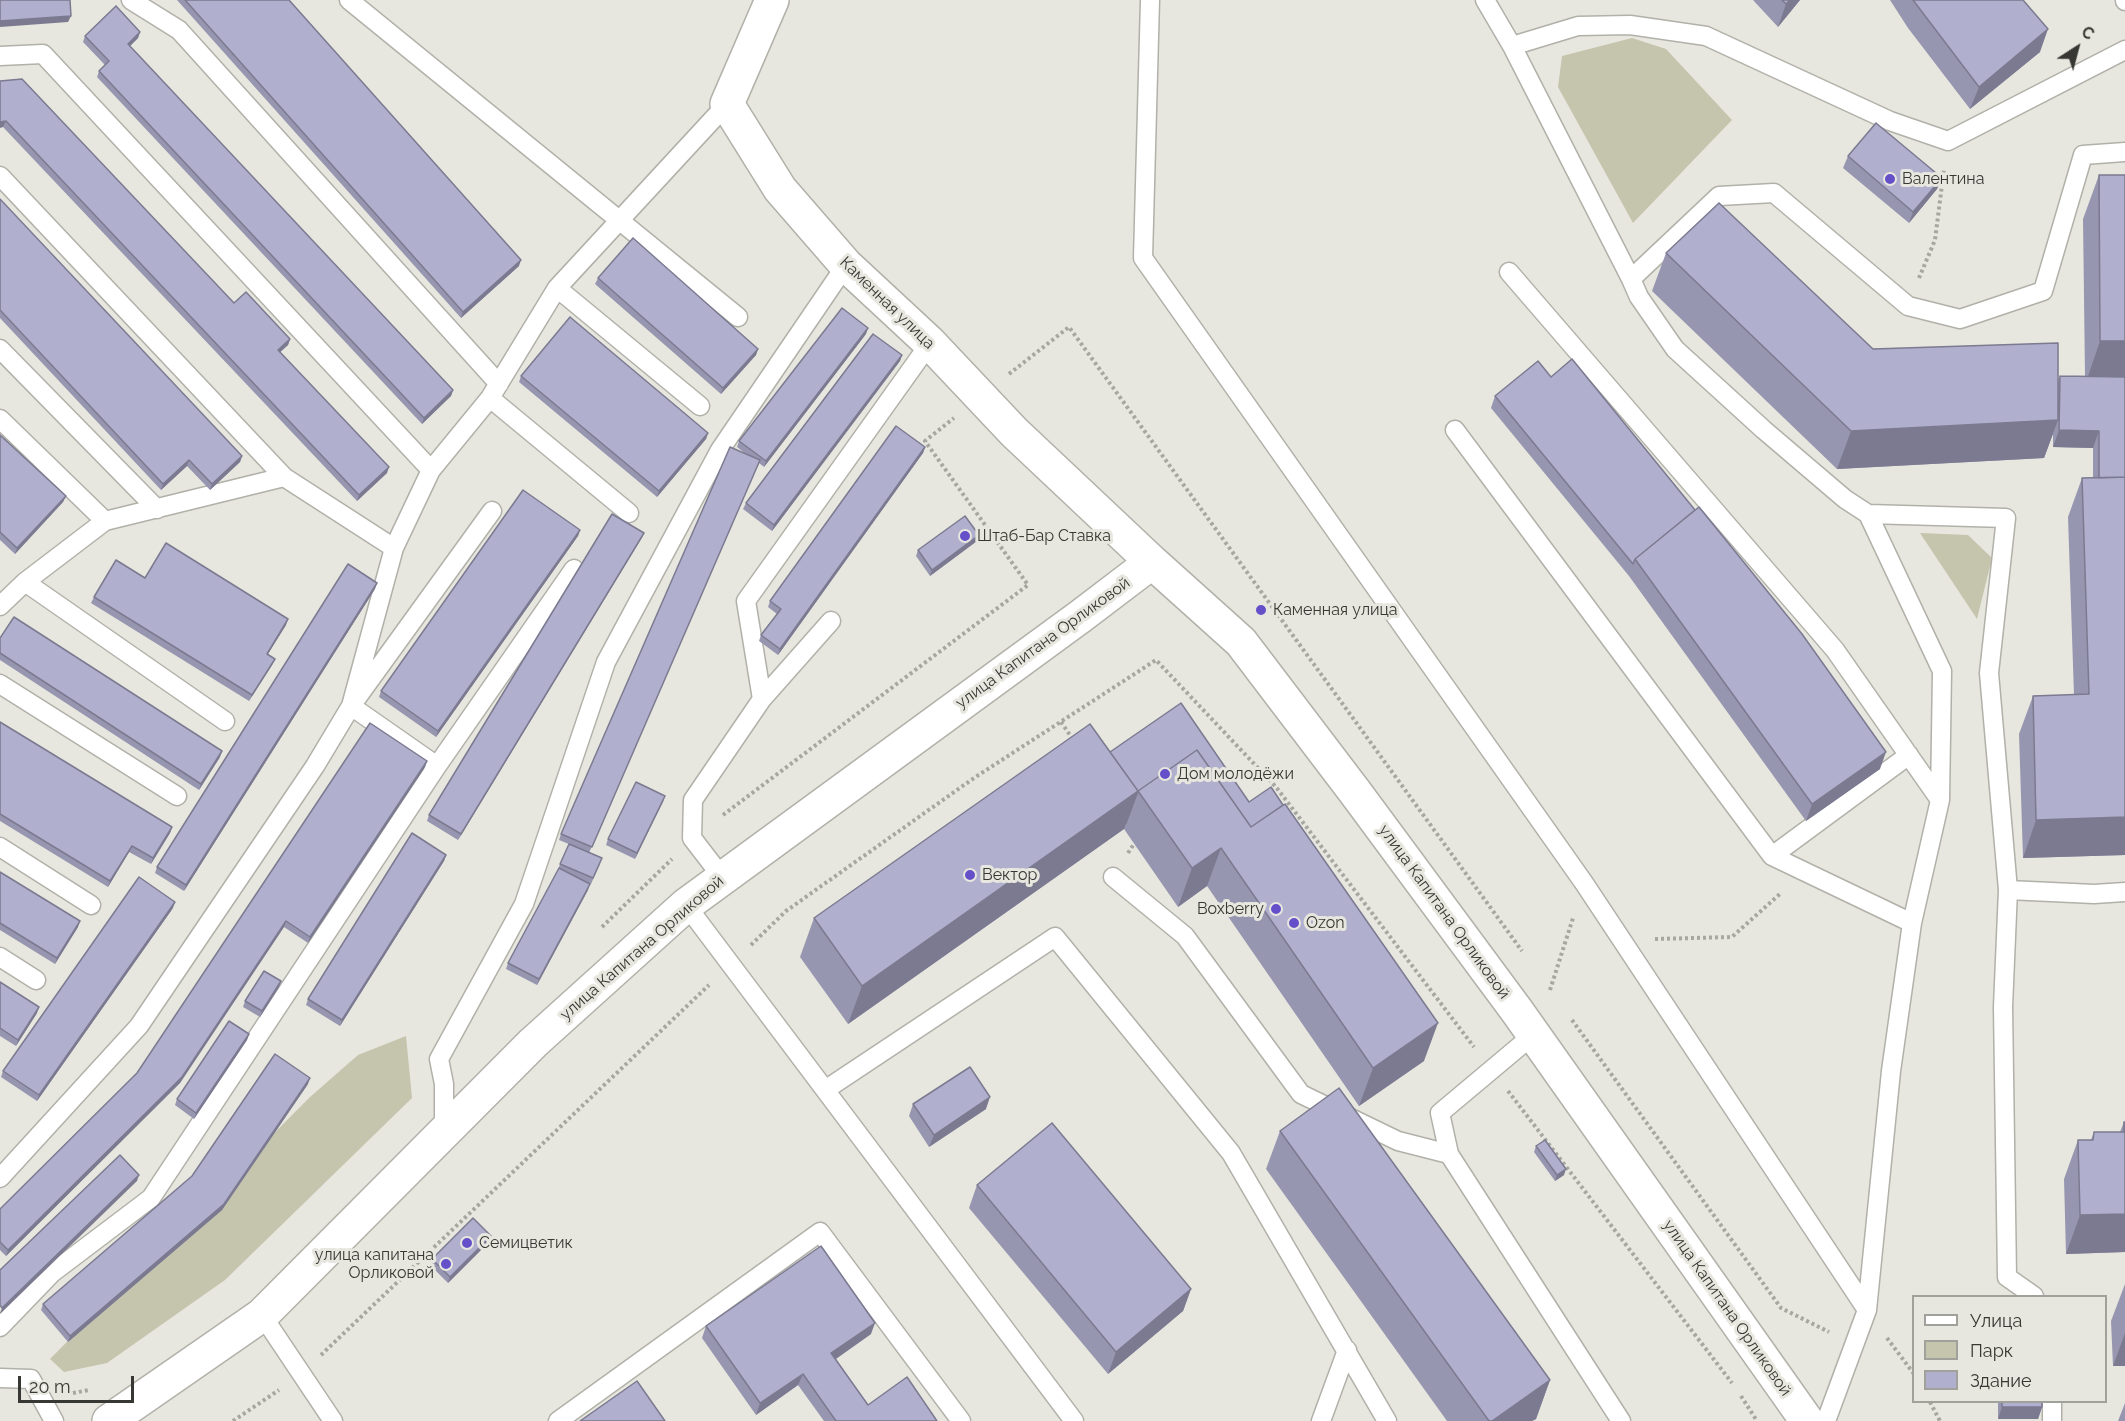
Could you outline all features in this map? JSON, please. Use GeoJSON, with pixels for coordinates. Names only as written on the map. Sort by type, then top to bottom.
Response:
{"type":"FeatureCollection","features":[{"type":"Feature","properties":{"kind":"street"},"geometry":{"type":"LineString","coordinates":[[727,104],[772,0]]}},
{"type":"Feature","properties":{"kind":"street","name":"Каменная улица"},"geometry":{"type":"LineString","coordinates":[[727,104],[780,189],[846,265],[930,343],[1014,432],[1152,562]]}},
{"type":"Feature","properties":{"kind":"street","name":"улица Капитана Орликовой"},"geometry":{"type":"LineString","coordinates":[[109,1421],[262,1315],[533,1043],[686,905],[1152,562],[1241,642],[1355,792],[1533,1035],[1807,1421]]}},
{"type":"Feature","properties":{"kind":"lane"},"geometry":{"type":"LineString","coordinates":[[130,0],[179,30],[494,391],[628,513]]}},
{"type":"Feature","properties":{"kind":"lane"},"geometry":{"type":"LineString","coordinates":[[349,0],[738,316]]}},
{"type":"Feature","properties":{"kind":"lane"},"geometry":{"type":"LineString","coordinates":[[1150,0],[1143,258],[1584,883],[1867,1310]]}},
{"type":"Feature","properties":{"kind":"lane"},"geometry":{"type":"LineString","coordinates":[[1485,0],[1512,46],[1639,297],[1675,348],[1764,430],[1845,498],[1868,514],[1942,670],[1940,800],[1912,923],[1891,1071],[1867,1310],[1826,1421]]}},
{"type":"Feature","properties":{"kind":"lane"},"geometry":{"type":"LineString","coordinates":[[1512,46],[1578,26],[1630,25],[1706,36],[1890,121],[1948,141],[2125,50]]}},
{"type":"Feature","properties":{"kind":"lane"},"geometry":{"type":"LineString","coordinates":[[0,56],[43,54],[431,470]]}},
{"type":"Feature","properties":{"kind":"lane"},"geometry":{"type":"LineString","coordinates":[[351,706],[394,548],[431,470],[494,391],[557,288],[727,104]]}},
{"type":"Feature","properties":{"kind":"lane"},"geometry":{"type":"LineString","coordinates":[[1631,279],[1719,196],[1774,193],[1908,306],[1960,319],[2043,291],[2083,155],[2125,152]]}},
{"type":"Feature","properties":{"kind":"lane"},"geometry":{"type":"LineString","coordinates":[[0,176],[284,477],[394,548]]}},
{"type":"Feature","properties":{"kind":"lane"},"geometry":{"type":"LineString","coordinates":[[444,1134],[444,1084],[439,1059],[524,904],[606,662],[720,450],[846,265]]}},
{"type":"Feature","properties":{"kind":"lane"},"geometry":{"type":"LineString","coordinates":[[1509,272],[1835,650],[1940,800]]}},
{"type":"Feature","properties":{"kind":"lane"},"geometry":{"type":"LineString","coordinates":[[557,288],[700,406]]}},
{"type":"Feature","properties":{"kind":"lane"},"geometry":{"type":"LineString","coordinates":[[762,699],[746,602],[930,343]]}},
{"type":"Feature","properties":{"kind":"lane"},"geometry":{"type":"LineString","coordinates":[[0,349],[157,508]]}},
{"type":"Feature","properties":{"kind":"lane"},"geometry":{"type":"LineString","coordinates":[[0,419],[105,521]]}},
{"type":"Feature","properties":{"kind":"lane"},"geometry":{"type":"LineString","coordinates":[[1455,430],[1772,856],[1912,923]]}},
{"type":"Feature","properties":{"kind":"lane"},"geometry":{"type":"LineString","coordinates":[[1,602],[105,521],[284,477]]}},
{"type":"Feature","properties":{"kind":"lane"},"geometry":{"type":"LineString","coordinates":[[0,1178],[139,1026],[315,766],[351,706],[492,511]]}},
{"type":"Feature","properties":{"kind":"lane"},"geometry":{"type":"LineString","coordinates":[[1868,514],[2006,518],[1989,673],[2008,890],[2003,1007],[2007,1277],[2033,1295]]}},
{"type":"Feature","properties":{"kind":"lane"},"geometry":{"type":"LineString","coordinates":[[0,1326],[52,1273],[151,1198],[437,766],[574,569]]}},
{"type":"Feature","properties":{"kind":"lane"},"geometry":{"type":"LineString","coordinates":[[25,582],[225,721]]}},
{"type":"Feature","properties":{"kind":"lane"},"geometry":{"type":"LineString","coordinates":[[722,877],[692,838],[693,800],[762,699],[831,621]]}},
{"type":"Feature","properties":{"kind":"lane"},"geometry":{"type":"LineString","coordinates":[[0,684],[177,796]]}},
{"type":"Feature","properties":{"kind":"lane"},"geometry":{"type":"LineString","coordinates":[[351,706],[437,766]]}},
{"type":"Feature","properties":{"kind":"lane"},"geometry":{"type":"LineString","coordinates":[[1772,856],[1909,755]]}},
{"type":"Feature","properties":{"kind":"lane"},"geometry":{"type":"LineString","coordinates":[[0,847],[91,905]]}},
{"type":"Feature","properties":{"kind":"lane"},"geometry":{"type":"LineString","coordinates":[[1113,877],[1185,936],[1301,1094],[1398,1141],[1449,1154]]}},
{"type":"Feature","properties":{"kind":"lane"},"geometry":{"type":"LineString","coordinates":[[2008,890],[2094,894],[2125,892]]}},
{"type":"Feature","properties":{"kind":"lane"},"geometry":{"type":"LineString","coordinates":[[686,905],[1074,1421]]}},
{"type":"Feature","properties":{"kind":"lane"},"geometry":{"type":"LineString","coordinates":[[825,1090],[1055,937],[1231,1153],[1387,1421]]}},
{"type":"Feature","properties":{"kind":"lane"},"geometry":{"type":"LineString","coordinates":[[0,957],[36,980]]}},
{"type":"Feature","properties":{"kind":"lane"},"geometry":{"type":"LineString","coordinates":[[1533,1035],[1440,1113],[1449,1154],[1622,1421]]}},
{"type":"Feature","properties":{"kind":"lane"},"geometry":{"type":"LineString","coordinates":[[558,1421],[820,1232],[961,1421]]}},
{"type":"Feature","properties":{"kind":"lane"},"geometry":{"type":"LineString","coordinates":[[262,1315],[333,1421]]}},
{"type":"Feature","properties":{"kind":"lane"},"geometry":{"type":"LineString","coordinates":[[1321,1421],[1347,1350]]}},
{"type":"Feature","properties":{"kind":"lane"},"geometry":{"type":"LineString","coordinates":[[0,1378],[31,1379],[54,1421]]}},
{"type":"Feature","properties":{"kind":"lane"},"geometry":{"type":"LineString","coordinates":[[2052,1403],[2052,1421]]}},
{"type":"Feature","properties":{"kind":"path"},"geometry":{"type":"LineString","coordinates":[[1908,306],[1935,240],[1948,141]]}},
{"type":"Feature","properties":{"kind":"path"},"geometry":{"type":"LineString","coordinates":[[601,928],[692,838],[1028,585],[925,441]]}},
{"type":"Feature","properties":{"kind":"path"},"geometry":{"type":"LineString","coordinates":[[233,1421],[301,1374],[786,911],[974,778],[1156,660],[1276,787],[1738,1391],[1757,1421]]}},
{"type":"Feature","properties":{"kind":"path"},"geometry":{"type":"LineString","coordinates":[[1061,722],[1081,750]]}},
{"type":"Feature","properties":{"kind":"path"},"geometry":{"type":"LineString","coordinates":[[1557,999],[1550,990],[1584,883]]}},
{"type":"Feature","properties":{"kind":"path"},"geometry":{"type":"LineString","coordinates":[[1622,939],[1732,938],[1784,890]]}},
{"type":"Feature","properties":{"kind":"path"},"geometry":{"type":"LineString","coordinates":[[1571,1019],[1781,1308],[1854,1345]]}},
{"type":"Feature","properties":{"kind":"path"},"geometry":{"type":"LineString","coordinates":[[1867,1310],[1912,1371]]}},
{"type":"Feature","properties":{"kind":"path"},"geometry":{"type":"LineString","coordinates":[[40,1395],[68,1395],[96,1388]]}},
{"type":"Feature","properties":{"kind":"path"},"geometry":{"type":"LineString","coordinates":[[1931,1403],[1940,1421]]}},
{"type":"Feature","properties":{"kind":"green space"},"geometry":{"type":"Polygon","coordinates":[[[1632,38],[1666,49],[1732,120],[1633,223],[1558,87],[1562,56],[1632,38]]]}},
{"type":"Feature","properties":{"kind":"green space"},"geometry":{"type":"Polygon","coordinates":[[[1920,533],[1968,535],[1992,558],[1977,619],[1920,533]]]}},
{"type":"Feature","properties":{"kind":"green space"},"geometry":{"type":"Polygon","coordinates":[[[406,1036],[412,1098],[225,1280],[107,1363],[64,1372],[50,1359],[310,1097],[358,1055],[406,1036]]]}},
{"type":"Feature","properties":{"kind":"building"},"geometry":{"type":"Polygon","coordinates":[[[0,0],[70,0],[71,16],[0,21],[0,0]]]}},
{"type":"Feature","properties":{"kind":"building"},"geometry":{"type":"Polygon","coordinates":[[[185,0],[289,0],[521,260],[463,312],[185,0]]]}},
{"type":"Feature","properties":{"kind":"building"},"geometry":{"type":"Polygon","coordinates":[[[1913,0],[2023,0],[2048,29],[1979,87],[1913,0]]]}},
{"type":"Feature","properties":{"kind":"building"},"geometry":{"type":"Polygon","coordinates":[[[116,6],[140,32],[128,44],[453,390],[424,418],[99,71],[109,61],[85,36],[116,6]]]}},
{"type":"Feature","properties":{"kind":"building"},"geometry":{"type":"Polygon","coordinates":[[[22,79],[234,303],[246,292],[290,339],[278,350],[389,467],[359,495],[6,121],[0,122],[0,81],[22,79]]]}},
{"type":"Feature","properties":{"kind":"building","name":"Валентина"},"geometry":{"type":"Polygon","coordinates":[[[1876,123],[1942,178],[1913,212],[1848,156],[1876,123]]]}},
{"type":"Feature","properties":{"kind":"building"},"geometry":{"type":"Polygon","coordinates":[[[2099,175],[2125,175],[2125,341],[2100,341],[2099,175]]]}},
{"type":"Feature","properties":{"kind":"building"},"geometry":{"type":"Polygon","coordinates":[[[0,199],[242,456],[212,484],[189,460],[163,484],[0,310],[0,199]]]}},
{"type":"Feature","properties":{"kind":"building"},"geometry":{"type":"Polygon","coordinates":[[[1719,203],[1873,349],[2058,343],[2058,420],[1851,431],[1666,253],[1719,203]]]}},
{"type":"Feature","properties":{"kind":"building"},"geometry":{"type":"Polygon","coordinates":[[[633,238],[758,349],[723,388],[598,278],[633,238]]]}},
{"type":"Feature","properties":{"kind":"building"},"geometry":{"type":"Polygon","coordinates":[[[842,308],[868,328],[766,461],[739,441],[842,308]]]}},
{"type":"Feature","properties":{"kind":"building"},"geometry":{"type":"Polygon","coordinates":[[[570,317],[708,433],[659,491],[521,376],[570,317]]]}},
{"type":"Feature","properties":{"kind":"building"},"geometry":{"type":"Polygon","coordinates":[[[873,334],[902,355],[774,525],[746,503],[873,334]]]}},
{"type":"Feature","properties":{"kind":"building"},"geometry":{"type":"Polygon","coordinates":[[[1572,359],[1695,510],[1635,559],[1633,564],[1495,396],[1538,361],[1551,377],[1572,359]]]}},
{"type":"Feature","properties":{"kind":"building"},"geometry":{"type":"Polygon","coordinates":[[[2060,376],[2125,377],[2125,477],[2099,478],[2099,431],[2059,430],[2060,376]]]}},
{"type":"Feature","properties":{"kind":"building"},"geometry":{"type":"Polygon","coordinates":[[[896,426],[925,447],[780,649],[761,635],[781,609],[770,601],[896,426]]]}},
{"type":"Feature","properties":{"kind":"building"},"geometry":{"type":"Polygon","coordinates":[[[0,435],[66,496],[17,548],[0,532],[0,435]]]}},
{"type":"Feature","properties":{"kind":"building"},"geometry":{"type":"Polygon","coordinates":[[[730,447],[760,460],[592,847],[561,834],[730,447]]]}},
{"type":"Feature","properties":{"kind":"building"},"geometry":{"type":"Polygon","coordinates":[[[2125,477],[2125,817],[2036,820],[2033,696],[2089,694],[2082,478],[2125,477]]]}},
{"type":"Feature","properties":{"kind":"building"},"geometry":{"type":"Polygon","coordinates":[[[523,490],[580,530],[438,731],[381,691],[523,490]]]}},
{"type":"Feature","properties":{"kind":"building"},"geometry":{"type":"Polygon","coordinates":[[[1699,507],[1802,634],[1886,752],[1812,804],[1635,559],[1699,507]]]}},
{"type":"Feature","properties":{"kind":"building"},"geometry":{"type":"Polygon","coordinates":[[[612,514],[644,533],[461,834],[429,815],[612,514]]]}},
{"type":"Feature","properties":{"kind":"building"},"geometry":{"type":"Polygon","coordinates":[[[965,516],[979,535],[932,570],[918,550],[965,516]]]}},
{"type":"Feature","properties":{"kind":"building"},"geometry":{"type":"Polygon","coordinates":[[[166,543],[288,619],[267,654],[275,659],[252,695],[94,597],[116,560],[145,578],[166,543]]]}},
{"type":"Feature","properties":{"kind":"building"},"geometry":{"type":"Polygon","coordinates":[[[348,564],[377,583],[186,885],[157,867],[348,564]]]}},
{"type":"Feature","properties":{"kind":"building"},"geometry":{"type":"Polygon","coordinates":[[[14,617],[222,751],[201,784],[0,653],[0,638],[14,617]]]}},
{"type":"Feature","properties":{"kind":"building"},"geometry":{"type":"Polygon","coordinates":[[[1181,703],[1249,802],[1271,787],[1283,805],[1251,827],[1197,750],[1138,791],[1110,752],[1181,703]]]}},
{"type":"Feature","properties":{"kind":"building"},"geometry":{"type":"Polygon","coordinates":[[[0,722],[172,827],[153,858],[132,846],[110,881],[0,814],[0,722]]]}},
{"type":"Feature","properties":{"kind":"building"},"geometry":{"type":"Polygon","coordinates":[[[370,723],[427,761],[310,937],[286,921],[182,1077],[8,1250],[0,1242],[0,1209],[137,1073],[370,723]]]}},
{"type":"Feature","properties":{"kind":"building"},"geometry":{"type":"Polygon","coordinates":[[[1090,724],[1138,791],[862,986],[814,918],[1090,724]]]}},
{"type":"Feature","properties":{"kind":"building"},"geometry":{"type":"Polygon","coordinates":[[[1197,750],[1251,827],[1285,804],[1438,1023],[1373,1068],[1221,848],[1192,868],[1138,791],[1197,750]]]}},
{"type":"Feature","properties":{"kind":"building"},"geometry":{"type":"Polygon","coordinates":[[[636,782],[665,796],[637,853],[608,839],[636,782]]]}},
{"type":"Feature","properties":{"kind":"building"},"geometry":{"type":"Polygon","coordinates":[[[412,833],[446,855],[342,1020],[308,999],[412,833]]]}},
{"type":"Feature","properties":{"kind":"building"},"geometry":{"type":"Polygon","coordinates":[[[569,844],[602,858],[593,878],[560,864],[569,844]]]}},
{"type":"Feature","properties":{"kind":"building"},"geometry":{"type":"Polygon","coordinates":[[[559,868],[590,884],[539,979],[508,963],[559,868]]]}},
{"type":"Feature","properties":{"kind":"building"},"geometry":{"type":"Polygon","coordinates":[[[0,872],[80,921],[57,958],[0,923],[0,872]]]}},
{"type":"Feature","properties":{"kind":"building"},"geometry":{"type":"Polygon","coordinates":[[[139,877],[175,902],[39,1095],[3,1071],[139,877]]]}},
{"type":"Feature","properties":{"kind":"building"},"geometry":{"type":"Polygon","coordinates":[[[264,971],[281,981],[262,1011],[245,1001],[264,971]]]}},
{"type":"Feature","properties":{"kind":"building"},"geometry":{"type":"Polygon","coordinates":[[[0,982],[39,1007],[18,1040],[0,1028],[0,982]]]}},
{"type":"Feature","properties":{"kind":"building"},"geometry":{"type":"Polygon","coordinates":[[[229,1021],[249,1034],[196,1113],[177,1099],[229,1021]]]}},
{"type":"Feature","properties":{"kind":"building"},"geometry":{"type":"Polygon","coordinates":[[[275,1054],[310,1078],[224,1204],[70,1336],[43,1304],[192,1176],[275,1054]]]}},
{"type":"Feature","properties":{"kind":"building"},"geometry":{"type":"Polygon","coordinates":[[[970,1067],[990,1097],[934,1135],[913,1104],[970,1067]]]}},
{"type":"Feature","properties":{"kind":"building"},"geometry":{"type":"Polygon","coordinates":[[[1339,1088],[1550,1380],[1492,1421],[1489,1421],[1280,1131],[1339,1088]]]}},
{"type":"Feature","properties":{"kind":"building"},"geometry":{"type":"Polygon","coordinates":[[[2124,1122],[2125,1214],[2080,1215],[2078,1140],[2093,1140],[2094,1132],[2124,1132],[2124,1122]]]}},
{"type":"Feature","properties":{"kind":"building"},"geometry":{"type":"Polygon","coordinates":[[[1052,1123],[1191,1289],[1116,1352],[977,1185],[1052,1123]]]}},
{"type":"Feature","properties":{"kind":"building"},"geometry":{"type":"Polygon","coordinates":[[[1545,1140],[1566,1169],[1557,1175],[1536,1146],[1545,1140]]]}},
{"type":"Feature","properties":{"kind":"building"},"geometry":{"type":"Polygon","coordinates":[[[120,1155],[139,1175],[2,1308],[0,1305],[0,1270],[120,1155]]]}},
{"type":"Feature","properties":{"kind":"building"},"geometry":{"type":"Polygon","coordinates":[[[473,1218],[491,1236],[450,1277],[432,1259],[473,1218]]]}},
{"type":"Feature","properties":{"kind":"building"},"geometry":{"type":"Polygon","coordinates":[[[821,1246],[875,1323],[831,1353],[868,1405],[907,1377],[937,1421],[836,1421],[803,1374],[760,1403],[706,1326],[821,1246]]]}},
{"type":"Feature","properties":{"kind":"building"},"geometry":{"type":"Polygon","coordinates":[[[637,1381],[665,1421],[580,1421],[637,1381]]]}},
{"type":"Feature","properties":{"kind":"building"},"geometry":{"type":"Polygon","coordinates":[[[2002,1403],[2042,1403],[2042,1407],[2002,1407],[2002,1403]]]}},
{"type":"Feature","properties":{"kind":"place","name":"Валентина"},"geometry":{"type":"Point","coordinates":[1890,179]}},
{"type":"Feature","properties":{"kind":"place","name":"Штаб-Бар Ставка"},"geometry":{"type":"Point","coordinates":[965,536]}},
{"type":"Feature","properties":{"kind":"place","name":"Каменная улица"},"geometry":{"type":"Point","coordinates":[1261,610]}},
{"type":"Feature","properties":{"kind":"place","name":"Дом молодёжи"},"geometry":{"type":"Point","coordinates":[1165,774]}},
{"type":"Feature","properties":{"kind":"place","name":"Вектор"},"geometry":{"type":"Point","coordinates":[970,875]}},
{"type":"Feature","properties":{"kind":"place","name":"Boxberry"},"geometry":{"type":"Point","coordinates":[1276,909]}},
{"type":"Feature","properties":{"kind":"place","name":"Ozon"},"geometry":{"type":"Point","coordinates":[1294,923]}},
{"type":"Feature","properties":{"kind":"place","name":"Семицветик"},"geometry":{"type":"Point","coordinates":[467,1243]}},
{"type":"Feature","properties":{"kind":"place","name":"улица капитана Орликовой"},"geometry":{"type":"Point","coordinates":[446,1264]}}]}
